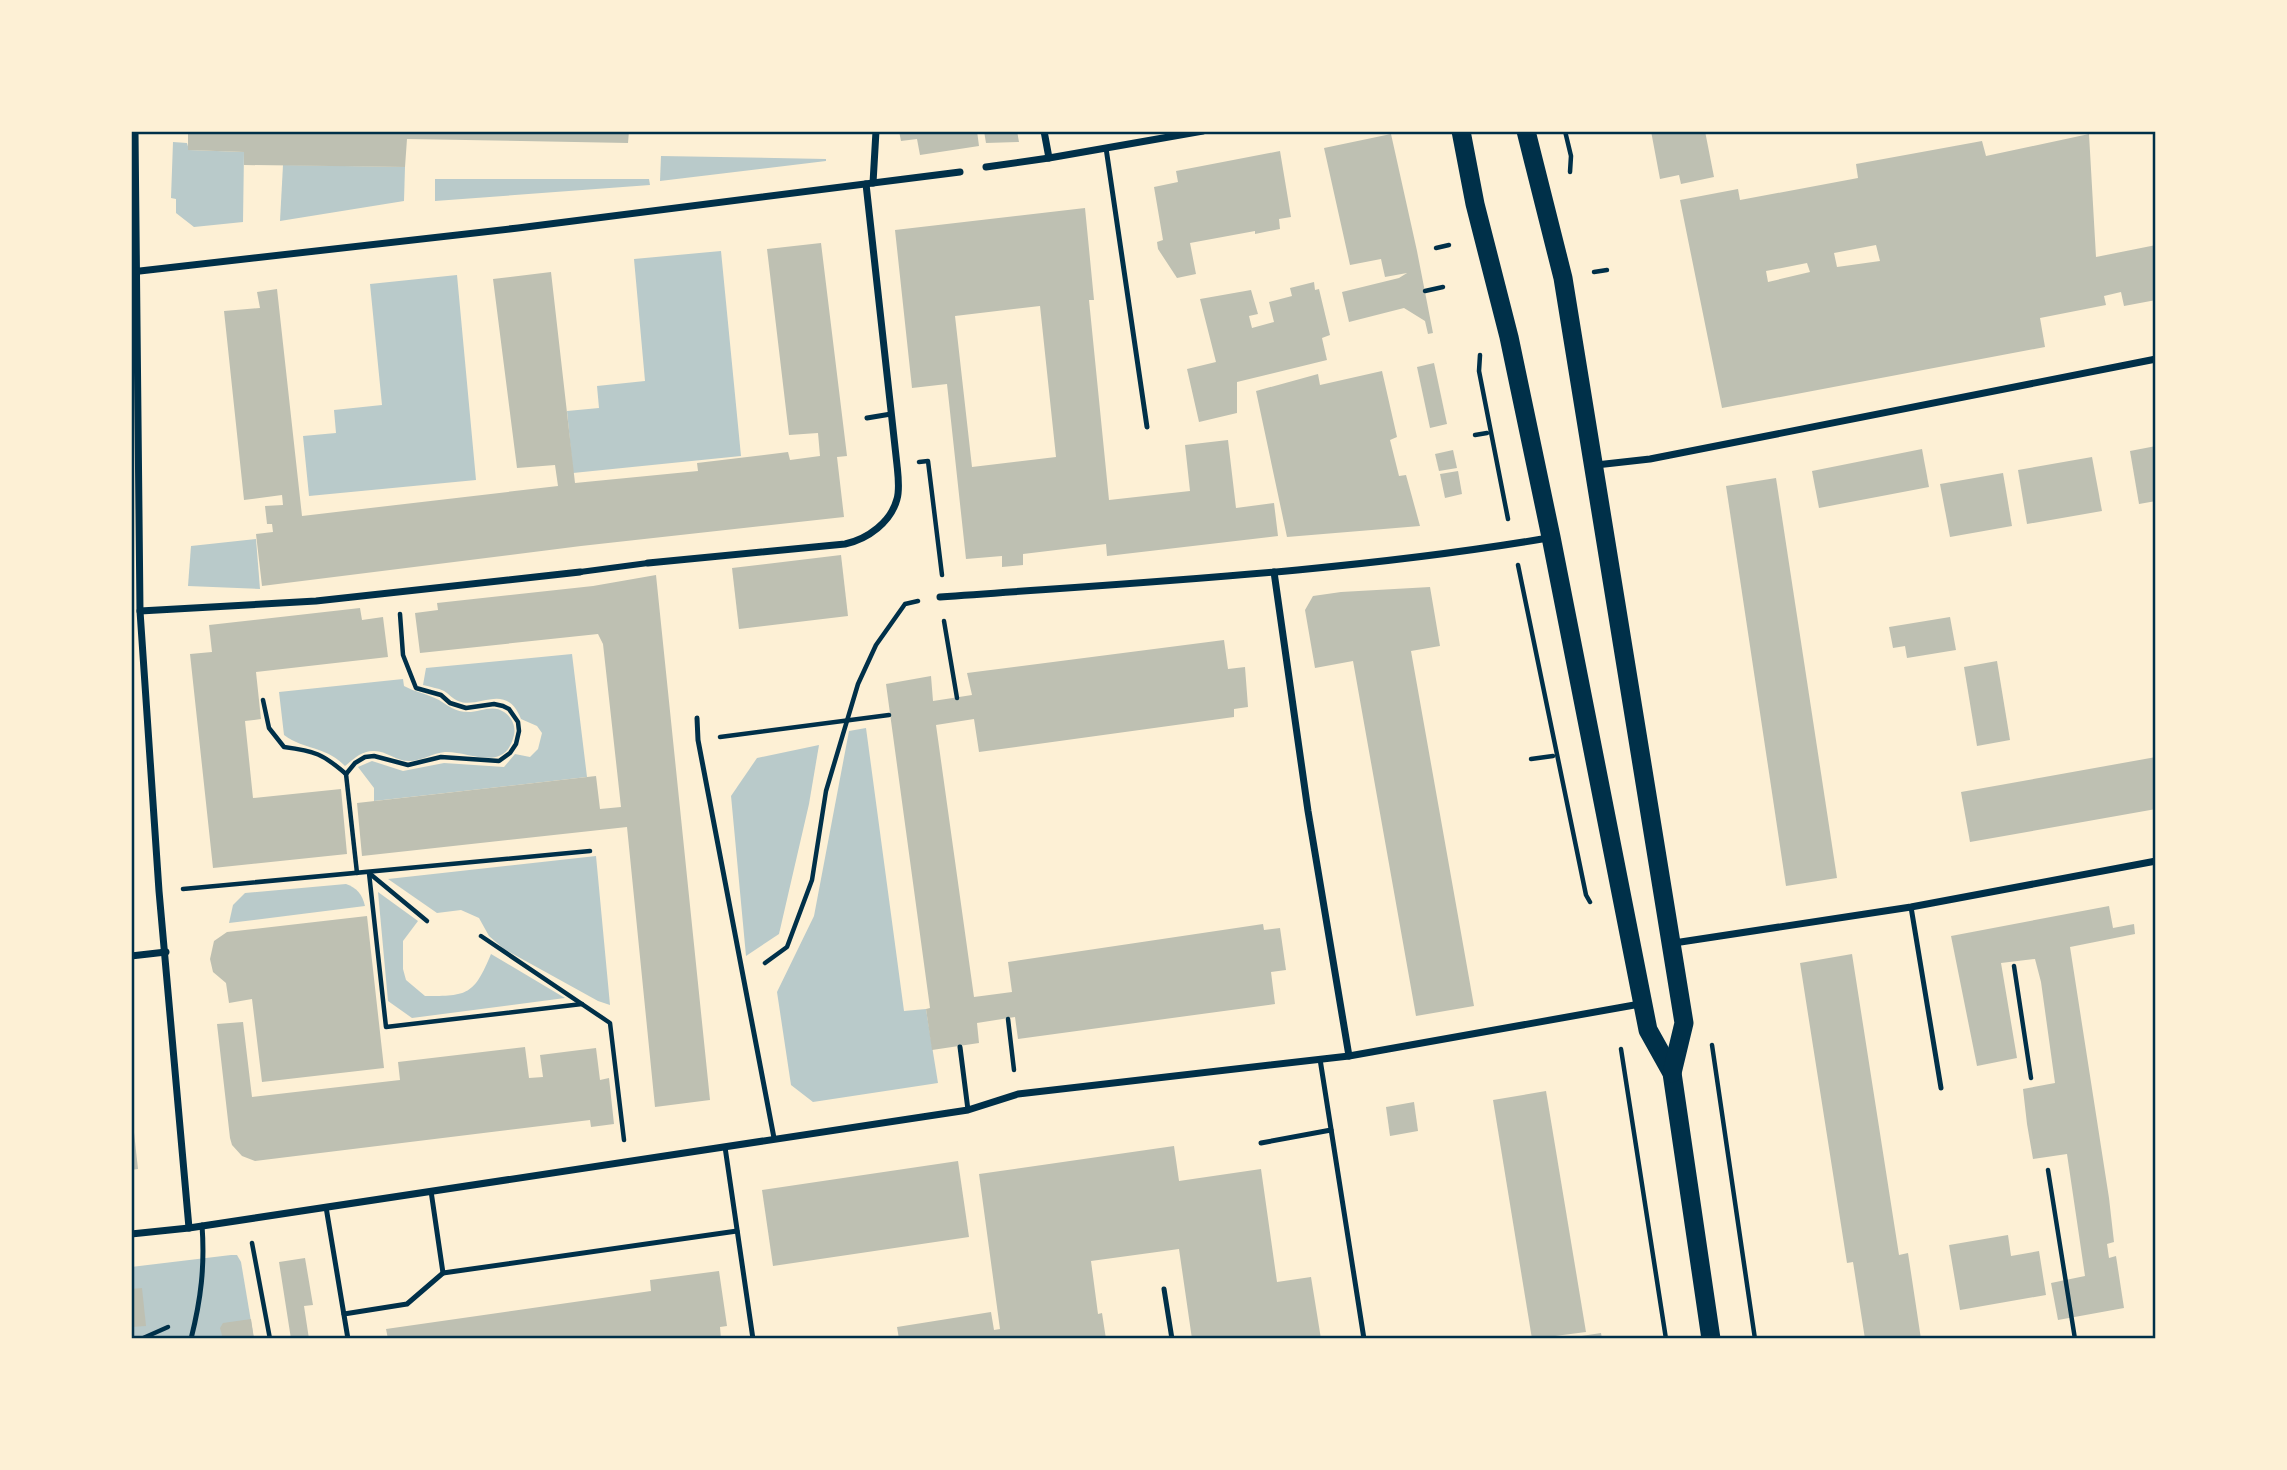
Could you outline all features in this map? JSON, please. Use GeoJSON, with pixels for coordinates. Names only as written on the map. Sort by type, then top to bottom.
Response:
{"type":"FeatureCollection","features":[{"type":"Feature","properties":{"kind":"highway"},"geometry":{"type":"LineString","coordinates":[[1461,131],[1475,204],[1508,337],[1551,537],[1648,1030],[1672,1073],[1711,1339]]}},
{"type":"Feature","properties":{"kind":"highway"},"geometry":{"type":"LineString","coordinates":[[1526,131],[1563,278],[1684,1023],[1672,1073]]}},
{"type":"Feature","properties":{"kind":"street"},"geometry":{"type":"LineString","coordinates":[[135,131],[134,272],[140,611],[159,891],[189,1228]]}},
{"type":"Feature","properties":{"kind":"street"},"geometry":{"type":"LineString","coordinates":[[140,611],[316,601],[861,541],[886,520],[898,498],[898,465],[870,183],[876,131]]}},
{"type":"Feature","properties":{"kind":"street"},"geometry":{"type":"LineString","coordinates":[[1044,131],[1049,158]]}},
{"type":"Feature","properties":{"kind":"street"},"geometry":{"type":"LineString","coordinates":[[986,167],[1203,131]]}},
{"type":"Feature","properties":{"kind":"street"},"geometry":{"type":"LineString","coordinates":[[134,272],[960,172]]}},
{"type":"Feature","properties":{"kind":"street"},"geometry":{"type":"LineString","coordinates":[[1593,465],[1650,459],[2156,359]]}},
{"type":"Feature","properties":{"kind":"street"},"geometry":{"type":"LineString","coordinates":[[940,597],[1275,572],[1438,555],[1551,537]]}},
{"type":"Feature","properties":{"kind":"street"},"geometry":{"type":"LineString","coordinates":[[1275,572],[1308,811],[1349,1056]]}},
{"type":"Feature","properties":{"kind":"street"},"geometry":{"type":"LineString","coordinates":[[1670,944],[1911,907],[2156,861]]}},
{"type":"Feature","properties":{"kind":"street"},"geometry":{"type":"LineString","coordinates":[[131,956],[166,952]]}},
{"type":"Feature","properties":{"kind":"street"},"geometry":{"type":"LineString","coordinates":[[131,1234],[189,1228],[968,1110],[1018,1094],[1349,1056],[1644,1003]]}},
{"type":"Feature","properties":{"kind":"lane"},"geometry":{"type":"LineString","coordinates":[[1106,148],[1147,428]]}},
{"type":"Feature","properties":{"kind":"lane"},"geometry":{"type":"LineString","coordinates":[[867,418],[891,414]]}},
{"type":"Feature","properties":{"kind":"lane"},"geometry":{"type":"LineString","coordinates":[[697,718],[698,740],[774,1138]]}},
{"type":"Feature","properties":{"kind":"lane"},"geometry":{"type":"LineString","coordinates":[[1911,907],[1941,1088]]}},
{"type":"Feature","properties":{"kind":"lane"},"geometry":{"type":"LineString","coordinates":[[960,1047],[968,1110]]}},
{"type":"Feature","properties":{"kind":"lane"},"geometry":{"type":"LineString","coordinates":[[1320,1059],[1364,1339]]}},
{"type":"Feature","properties":{"kind":"lane"},"geometry":{"type":"LineString","coordinates":[[1261,1143],[1331,1130]]}},
{"type":"Feature","properties":{"kind":"lane"},"geometry":{"type":"LineString","coordinates":[[724,1147],[753,1339]]}},
{"type":"Feature","properties":{"kind":"lane"},"geometry":{"type":"LineString","coordinates":[[431,1191],[443,1273]]}},
{"type":"Feature","properties":{"kind":"lane"},"geometry":{"type":"LineString","coordinates":[[326,1207],[348,1339]]}},
{"type":"Feature","properties":{"kind":"lane"},"geometry":{"type":"LineString","coordinates":[[191,1339],[200,1301],[205,1258],[202,1225]]}},
{"type":"Feature","properties":{"kind":"lane"},"geometry":{"type":"LineString","coordinates":[[344,1314],[407,1304],[443,1273],[737,1231]]}},
{"type":"Feature","properties":{"kind":"lane"},"geometry":{"type":"LineString","coordinates":[[1164,1289],[1172,1339]]}},
{"type":"Feature","properties":{"kind":"path"},"geometry":{"type":"LineString","coordinates":[[1436,248],[1449,244]]}},
{"type":"Feature","properties":{"kind":"path"},"geometry":{"type":"LineString","coordinates":[[1589,273],[1606,270]]}},
{"type":"Feature","properties":{"kind":"path"},"geometry":{"type":"LineString","coordinates":[[1425,292],[1444,288]]}},
{"type":"Feature","properties":{"kind":"path"},"geometry":{"type":"LineString","coordinates":[[1480,354],[1479,371],[1513,544],[1586,895],[1591,905]]}},
{"type":"Feature","properties":{"kind":"path"},"geometry":{"type":"LineString","coordinates":[[1475,435],[1487,433]]}},
{"type":"Feature","properties":{"kind":"path"},"geometry":{"type":"LineString","coordinates":[[898,465],[928,461],[942,576],[940,597],[957,698]]}},
{"type":"Feature","properties":{"kind":"path"},"geometry":{"type":"LineString","coordinates":[[346,774],[355,763],[365,757],[408,765],[440,757],[499,761],[510,753],[518,738],[518,723],[509,709],[503,706],[494,704],[466,708],[450,703],[441,695],[416,688],[403,654],[398,592]]}},
{"type":"Feature","properties":{"kind":"path"},"geometry":{"type":"LineString","coordinates":[[742,980],[787,947],[812,880],[826,791],[858,684],[876,645],[905,604],[940,597]]}},
{"type":"Feature","properties":{"kind":"path"},"geometry":{"type":"LineString","coordinates":[[263,700],[269,728],[284,747],[325,756],[346,774],[357,873]]}},
{"type":"Feature","properties":{"kind":"path"},"geometry":{"type":"LineString","coordinates":[[698,740],[889,715]]}},
{"type":"Feature","properties":{"kind":"path"},"geometry":{"type":"LineString","coordinates":[[1531,759],[1553,756]]}},
{"type":"Feature","properties":{"kind":"path"},"geometry":{"type":"LineString","coordinates":[[159,891],[590,851]]}},
{"type":"Feature","properties":{"kind":"path"},"geometry":{"type":"LineString","coordinates":[[369,873],[427,921]]}},
{"type":"Feature","properties":{"kind":"path"},"geometry":{"type":"LineString","coordinates":[[369,873],[386,1027],[582,1004]]}},
{"type":"Feature","properties":{"kind":"path"},"geometry":{"type":"LineString","coordinates":[[481,936],[610,1023],[627,1162]]}},
{"type":"Feature","properties":{"kind":"path"},"geometry":{"type":"LineString","coordinates":[[2014,966],[2031,1079]]}},
{"type":"Feature","properties":{"kind":"path"},"geometry":{"type":"LineString","coordinates":[[1615,1007],[1666,1339]]}},
{"type":"Feature","properties":{"kind":"path"},"geometry":{"type":"LineString","coordinates":[[1008,1019],[1018,1094]]}},
{"type":"Feature","properties":{"kind":"path"},"geometry":{"type":"LineString","coordinates":[[2048,1170],[2075,1339]]}},
{"type":"Feature","properties":{"kind":"path"},"geometry":{"type":"LineString","coordinates":[[248,1219],[270,1339]]}},
{"type":"Feature","properties":{"kind":"shaded area"},"geometry":{"type":"Polygon","coordinates":[[[173,142],[187,143],[189,150],[244,152],[243,222],[194,227],[176,213],[176,199],[171,198],[173,142]]]}},
{"type":"Feature","properties":{"kind":"shaded area"},"geometry":{"type":"Polygon","coordinates":[[[661,156],[826,159],[826,161],[660,181],[661,156]]]}},
{"type":"Feature","properties":{"kind":"shaded area"},"geometry":{"type":"Polygon","coordinates":[[[283,165],[405,167],[404,201],[280,221],[283,165]]]}},
{"type":"Feature","properties":{"kind":"shaded area"},"geometry":{"type":"Polygon","coordinates":[[[435,179],[649,179],[650,185],[435,201],[435,179]]]}},
{"type":"Feature","properties":{"kind":"shaded area"},"geometry":{"type":"Polygon","coordinates":[[[721,251],[741,456],[573,473],[567,411],[599,408],[597,386],[645,381],[634,259],[721,251]]]}},
{"type":"Feature","properties":{"kind":"shaded area"},"geometry":{"type":"Polygon","coordinates":[[[457,275],[476,480],[309,496],[303,436],[336,433],[334,410],[382,405],[370,284],[457,275]]]}},
{"type":"Feature","properties":{"kind":"shaded area"},"geometry":{"type":"Polygon","coordinates":[[[256,539],[260,589],[188,586],[191,546],[256,539]]]}},
{"type":"Feature","properties":{"kind":"shaded area"},"geometry":{"type":"Polygon","coordinates":[[[572,654],[587,777],[374,801],[374,788],[358,767],[372,761],[403,771],[444,763],[504,767],[515,754],[530,757],[538,749],[542,733],[537,726],[521,719],[508,701],[458,701],[444,691],[423,685],[426,668],[572,654]]]}},
{"type":"Feature","properties":{"kind":"shaded area"},"geometry":{"type":"Polygon","coordinates":[[[403,679],[404,686],[456,710],[468,712],[495,709],[504,712],[511,719],[514,729],[509,747],[503,754],[495,757],[445,752],[409,761],[382,752],[369,751],[345,766],[330,755],[284,735],[279,692],[403,679]]]}},
{"type":"Feature","properties":{"kind":"shaded area"},"geometry":{"type":"Polygon","coordinates":[[[866,728],[904,1011],[926,1009],[938,1083],[813,1102],[791,1085],[777,992],[814,916],[849,731],[866,728]]]}},
{"type":"Feature","properties":{"kind":"shaded area"},"geometry":{"type":"Polygon","coordinates":[[[819,745],[809,804],[779,934],[746,956],[731,796],[757,758],[819,745]]]}},
{"type":"Feature","properties":{"kind":"shaded area"},"geometry":{"type":"Polygon","coordinates":[[[596,856],[610,1005],[504,949],[489,936],[479,918],[461,910],[437,913],[388,879],[596,856]]]}},
{"type":"Feature","properties":{"kind":"shaded area"},"geometry":{"type":"Polygon","coordinates":[[[346,884],[358,892],[365,906],[229,923],[233,905],[245,893],[346,884]]]}},
{"type":"Feature","properties":{"kind":"shaded area"},"geometry":{"type":"Polygon","coordinates":[[[378,892],[418,921],[403,941],[403,969],[406,980],[425,996],[460,994],[468,990],[480,978],[491,954],[565,998],[412,1018],[388,1001],[378,892]]]}},
{"type":"Feature","properties":{"kind":"shaded area"},"geometry":{"type":"Polygon","coordinates":[[[237,1255],[241,1262],[254,1339],[131,1339],[131,1267],[237,1255]]]}},
{"type":"Feature","properties":{"kind":"building"},"geometry":{"type":"Polygon","coordinates":[[[188,131],[629,131],[628,143],[407,139],[405,167],[244,165],[244,152],[188,150],[188,131]]]}},
{"type":"Feature","properties":{"kind":"building"},"geometry":{"type":"Polygon","coordinates":[[[899,131],[977,131],[979,146],[920,155],[917,139],[901,141],[899,131]]]}},
{"type":"Feature","properties":{"kind":"building"},"geometry":{"type":"Polygon","coordinates":[[[984,131],[1017,131],[1019,142],[986,143],[984,131]]]}},
{"type":"Feature","properties":{"kind":"building"},"geometry":{"type":"Polygon","coordinates":[[[1651,131],[1705,131],[1714,177],[1681,184],[1679,175],[1660,179],[1651,131]]]}},
{"type":"Feature","properties":{"kind":"building"},"geometry":{"type":"Polygon","coordinates":[[[1391,134],[1433,333],[1428,334],[1425,321],[1404,308],[1349,322],[1342,292],[1399,278],[1407,273],[1385,277],[1381,259],[1350,265],[1324,148],[1391,134]]]}},
{"type":"Feature","properties":{"kind":"building"},"geometry":{"type":"Polygon","coordinates":[[[2089,134],[2096,257],[2156,245],[2156,300],[2124,306],[2121,292],[2104,296],[2106,305],[2040,318],[2045,347],[1722,408],[1680,200],[1738,189],[1740,200],[1858,178],[1856,164],[1982,141],[1986,156],[2089,134]],[[1876,245],[1834,253],[1837,267],[1880,261],[1876,245]],[[1807,263],[1766,271],[1768,282],[1810,272],[1807,263]]]}},
{"type":"Feature","properties":{"kind":"building"},"geometry":{"type":"Polygon","coordinates":[[[1280,151],[1291,217],[1279,219],[1280,229],[1190,243],[1196,274],[1177,278],[1158,249],[1157,242],[1163,240],[1154,187],[1178,182],[1176,171],[1280,151]]]}},
{"type":"Feature","properties":{"kind":"building"},"geometry":{"type":"Polygon","coordinates":[[[1085,208],[1094,300],[1089,300],[1109,500],[1190,491],[1185,445],[1228,440],[1236,508],[1274,503],[1278,536],[1107,556],[1106,544],[1023,554],[1023,565],[1002,567],[1002,556],[966,559],[947,384],[912,388],[895,230],[1085,208]],[[1040,306],[955,316],[972,467],[1056,457],[1040,306]]]}},
{"type":"Feature","properties":{"kind":"building"},"geometry":{"type":"Polygon","coordinates":[[[821,243],[847,456],[837,457],[844,517],[581,546],[262,586],[256,534],[273,532],[272,524],[267,524],[265,506],[283,505],[282,495],[244,500],[224,311],[260,308],[257,292],[277,289],[302,516],[558,486],[555,465],[517,468],[493,279],[551,272],[575,483],[698,471],[697,463],[788,452],[790,460],[820,456],[818,433],[789,435],[767,249],[821,243]]]}},
{"type":"Feature","properties":{"kind":"building"},"geometry":{"type":"Polygon","coordinates":[[[1314,282],[1315,290],[1319,289],[1330,335],[1322,338],[1327,360],[1237,382],[1237,413],[1199,422],[1187,369],[1216,362],[1200,299],[1251,290],[1258,314],[1249,316],[1252,328],[1274,322],[1269,302],[1292,296],[1290,288],[1314,282]]]}},
{"type":"Feature","properties":{"kind":"building"},"geometry":{"type":"Polygon","coordinates":[[[1434,363],[1447,424],[1430,428],[1417,367],[1434,363]]]}},
{"type":"Feature","properties":{"kind":"building"},"geometry":{"type":"Polygon","coordinates":[[[1382,371],[1397,437],[1390,440],[1399,476],[1406,475],[1420,526],[1287,537],[1256,391],[1318,374],[1320,385],[1382,371]]]}},
{"type":"Feature","properties":{"kind":"building"},"geometry":{"type":"Polygon","coordinates":[[[2156,446],[2156,501],[2139,504],[2130,451],[2156,446]]]}},
{"type":"Feature","properties":{"kind":"building"},"geometry":{"type":"Polygon","coordinates":[[[1922,449],[1929,487],[1819,508],[1812,471],[1922,449]]]}},
{"type":"Feature","properties":{"kind":"building"},"geometry":{"type":"Polygon","coordinates":[[[1453,450],[1457,468],[1439,471],[1435,454],[1453,450]]]}},
{"type":"Feature","properties":{"kind":"building"},"geometry":{"type":"Polygon","coordinates":[[[2092,457],[2102,511],[2027,524],[2018,470],[2092,457]]]}},
{"type":"Feature","properties":{"kind":"building"},"geometry":{"type":"Polygon","coordinates":[[[1458,471],[1462,494],[1445,498],[1440,474],[1458,471]]]}},
{"type":"Feature","properties":{"kind":"building"},"geometry":{"type":"Polygon","coordinates":[[[2003,473],[2012,526],[1950,537],[1940,484],[2003,473]]]}},
{"type":"Feature","properties":{"kind":"building"},"geometry":{"type":"Polygon","coordinates":[[[1776,478],[1837,878],[1786,886],[1726,486],[1776,478]]]}},
{"type":"Feature","properties":{"kind":"building"},"geometry":{"type":"Polygon","coordinates":[[[841,555],[848,616],[739,629],[732,568],[841,555]]]}},
{"type":"Feature","properties":{"kind":"building"},"geometry":{"type":"Polygon","coordinates":[[[656,575],[710,1100],[655,1107],[627,827],[362,856],[357,803],[596,776],[600,809],[621,807],[603,644],[598,634],[420,653],[415,613],[438,610],[437,603],[593,586],[656,575]]]}},
{"type":"Feature","properties":{"kind":"building"},"geometry":{"type":"Polygon","coordinates":[[[1430,587],[1440,646],[1411,651],[1474,1006],[1416,1016],[1353,661],[1315,668],[1305,610],[1313,596],[1430,587]]]}},
{"type":"Feature","properties":{"kind":"building"},"geometry":{"type":"Polygon","coordinates":[[[360,608],[362,620],[383,617],[388,657],[256,672],[261,719],[245,721],[253,798],[341,789],[347,854],[213,868],[190,654],[212,652],[209,625],[360,608]]]}},
{"type":"Feature","properties":{"kind":"building"},"geometry":{"type":"Polygon","coordinates":[[[1950,617],[1956,650],[1907,658],[1905,646],[1893,648],[1889,627],[1950,617]]]}},
{"type":"Feature","properties":{"kind":"building"},"geometry":{"type":"Polygon","coordinates":[[[1224,640],[1228,669],[1245,667],[1248,707],[1234,709],[1234,717],[979,752],[974,719],[936,725],[974,997],[1012,992],[1008,962],[1263,924],[1264,930],[1280,928],[1286,970],[1271,972],[1275,1004],[1018,1039],[1015,1017],[977,1023],[979,1043],[932,1050],[926,1009],[930,1008],[886,684],[931,676],[933,701],[972,695],[967,673],[1224,640]]]}},
{"type":"Feature","properties":{"kind":"building"},"geometry":{"type":"Polygon","coordinates":[[[1997,661],[2010,740],[1977,746],[1964,667],[1997,661]]]}},
{"type":"Feature","properties":{"kind":"building"},"geometry":{"type":"Polygon","coordinates":[[[2156,757],[2156,809],[1970,842],[1961,792],[2156,757]]]}},
{"type":"Feature","properties":{"kind":"building"},"geometry":{"type":"Polygon","coordinates":[[[2109,906],[2113,928],[2134,924],[2135,934],[2070,947],[2109,1198],[2114,1242],[2107,1244],[2109,1258],[2116,1256],[2124,1308],[2058,1320],[2051,1283],[2085,1276],[2067,1154],[2033,1159],[2027,1124],[2023,1089],[2055,1083],[2041,982],[2035,959],[2001,963],[2017,1058],[1977,1066],[1951,936],[2109,906]]]}},
{"type":"Feature","properties":{"kind":"building"},"geometry":{"type":"Polygon","coordinates":[[[367,916],[384,1068],[262,1082],[252,999],[229,1003],[226,983],[213,972],[210,959],[214,941],[227,932],[367,916]]]}},
{"type":"Feature","properties":{"kind":"building"},"geometry":{"type":"Polygon","coordinates":[[[1852,954],[1899,1255],[1908,1253],[1921,1339],[1865,1339],[1853,1262],[1847,1263],[1800,963],[1852,954]]]}},
{"type":"Feature","properties":{"kind":"building"},"geometry":{"type":"Polygon","coordinates":[[[243,1022],[252,1097],[400,1080],[398,1062],[525,1047],[529,1078],[543,1077],[540,1055],[596,1048],[600,1080],[609,1078],[614,1124],[591,1127],[590,1120],[255,1161],[242,1156],[232,1145],[230,1138],[217,1024],[243,1022]]]}},
{"type":"Feature","properties":{"kind":"building"},"geometry":{"type":"Polygon","coordinates":[[[1546,1091],[1586,1332],[1532,1339],[1493,1100],[1546,1091]]]}},
{"type":"Feature","properties":{"kind":"building"},"geometry":{"type":"Polygon","coordinates":[[[1414,1102],[1418,1131],[1390,1136],[1386,1107],[1414,1102]]]}},
{"type":"Feature","properties":{"kind":"building"},"geometry":{"type":"Polygon","coordinates":[[[133,1123],[138,1169],[131,1170],[131,1124],[133,1123]]]}},
{"type":"Feature","properties":{"kind":"building"},"geometry":{"type":"Polygon","coordinates":[[[1174,1146],[1179,1181],[1261,1169],[1277,1282],[1311,1277],[1321,1339],[1192,1339],[1179,1249],[1091,1261],[1098,1314],[1102,1313],[1106,1339],[899,1339],[897,1327],[991,1312],[994,1330],[1000,1329],[979,1174],[1174,1146]]]}},
{"type":"Feature","properties":{"kind":"building"},"geometry":{"type":"Polygon","coordinates":[[[958,1161],[969,1237],[773,1266],[762,1190],[958,1161]]]}},
{"type":"Feature","properties":{"kind":"building"},"geometry":{"type":"Polygon","coordinates":[[[2008,1235],[2011,1256],[2039,1251],[2046,1295],[1960,1310],[1949,1245],[2008,1235]]]}},
{"type":"Feature","properties":{"kind":"building"},"geometry":{"type":"Polygon","coordinates":[[[305,1258],[313,1305],[304,1306],[309,1339],[291,1339],[279,1262],[305,1258]]]}},
{"type":"Feature","properties":{"kind":"building"},"geometry":{"type":"Polygon","coordinates":[[[719,1271],[727,1326],[720,1327],[721,1339],[388,1339],[386,1329],[651,1291],[650,1280],[719,1271]]]}},
{"type":"Feature","properties":{"kind":"building"},"geometry":{"type":"Polygon","coordinates":[[[142,1288],[146,1326],[131,1327],[131,1289],[142,1288]]]}},
{"type":"Feature","properties":{"kind":"building"},"geometry":{"type":"Polygon","coordinates":[[[251,1319],[254,1339],[223,1339],[220,1328],[223,1323],[251,1319]]]}},
{"type":"Feature","properties":{"kind":"building"},"geometry":{"type":"Polygon","coordinates":[[[1601,1333],[1602,1339],[1575,1339],[1575,1337],[1601,1333]]]}}]}
